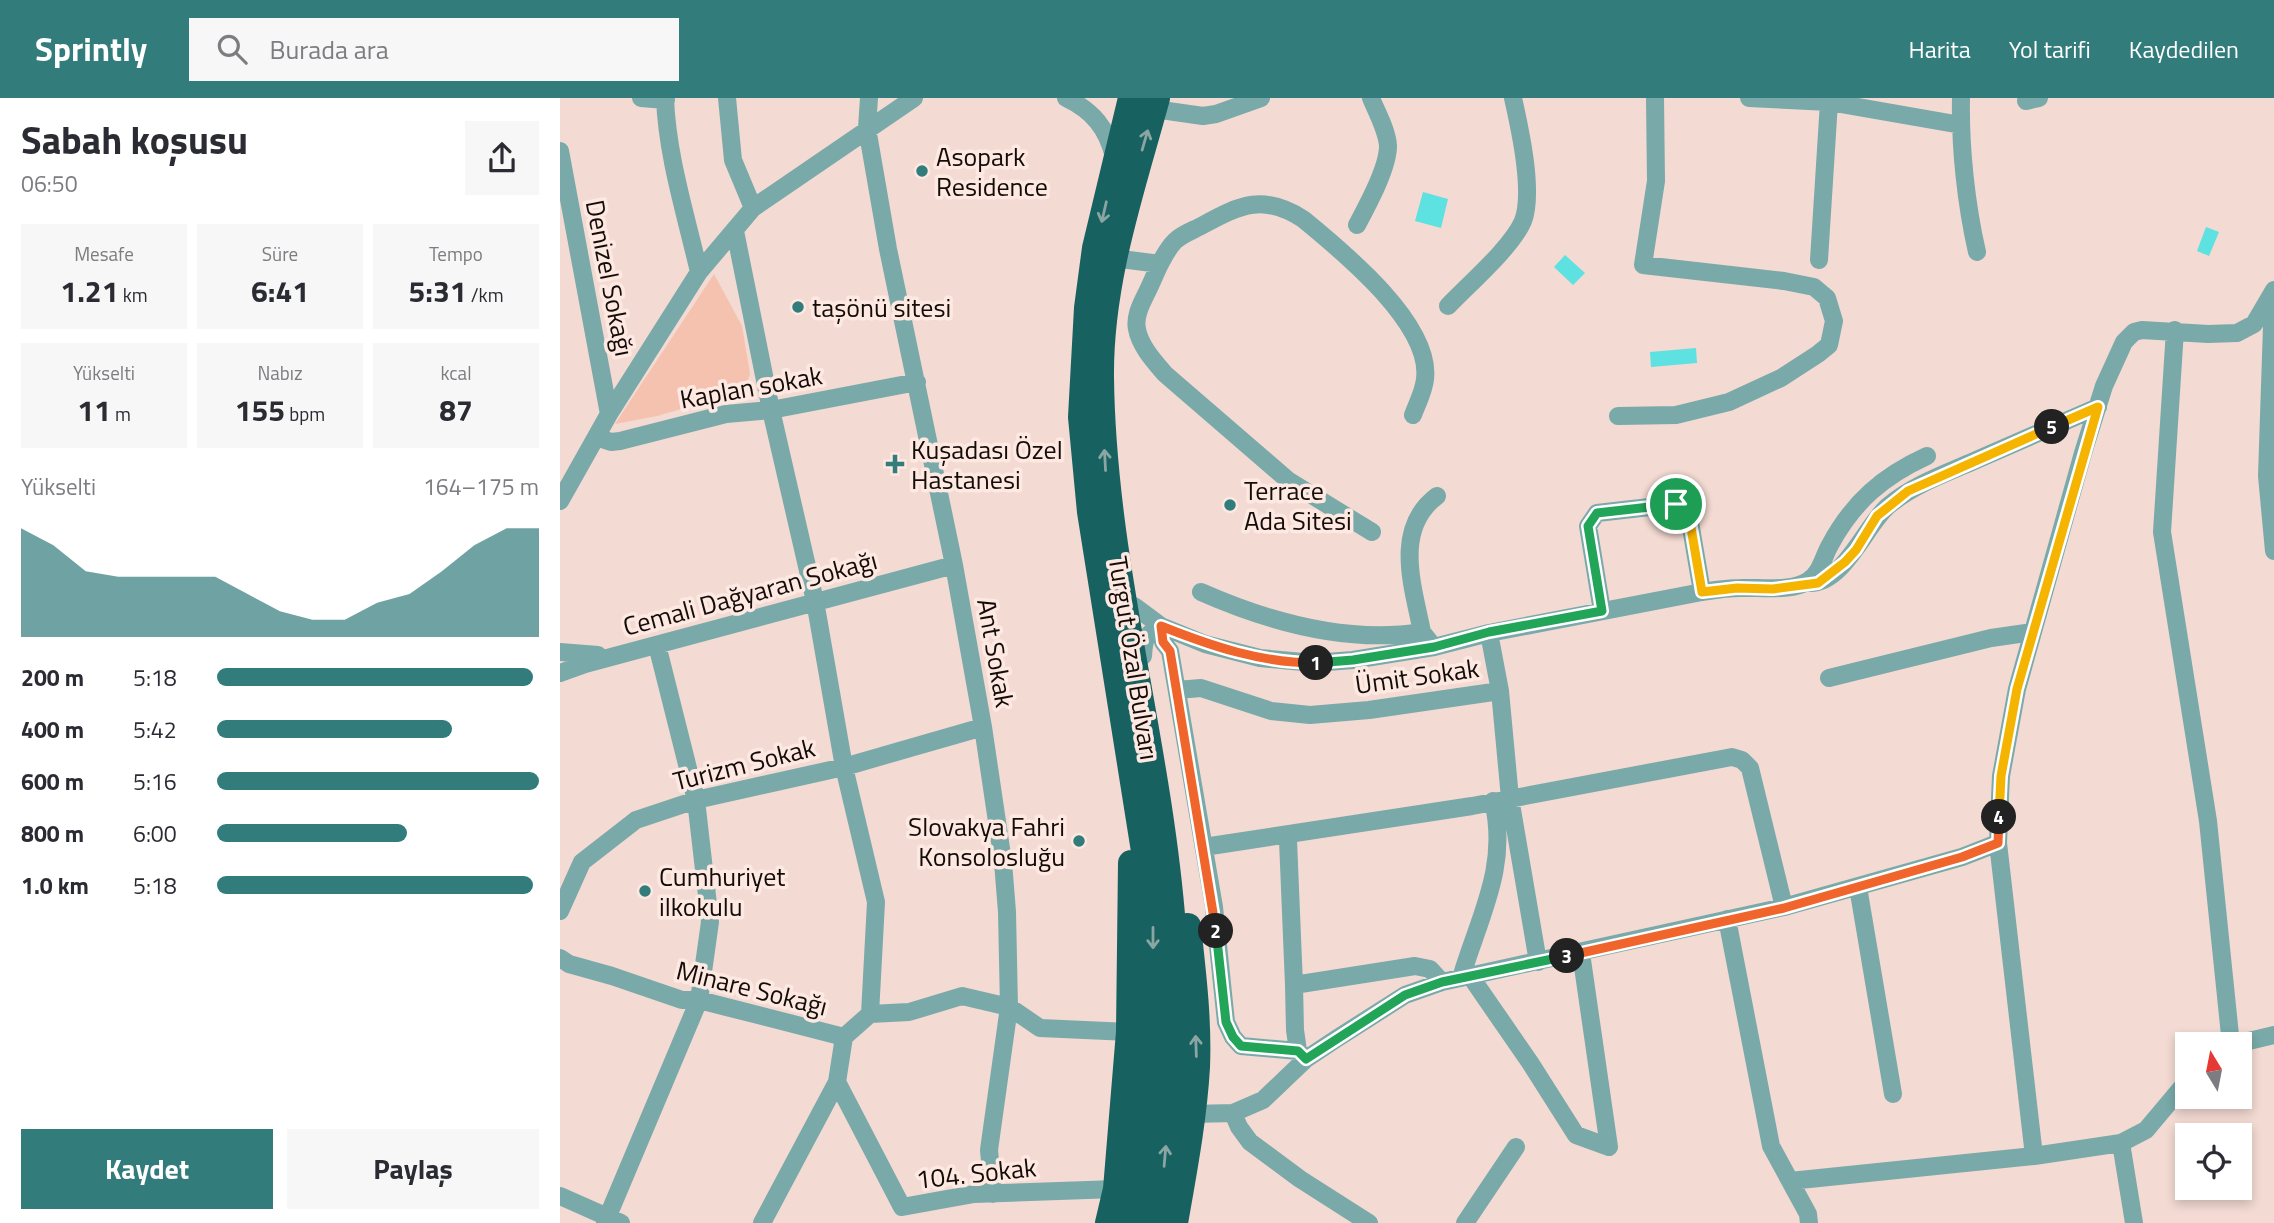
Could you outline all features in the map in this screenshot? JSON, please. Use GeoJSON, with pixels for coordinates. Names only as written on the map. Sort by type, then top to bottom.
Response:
{"type":"FeatureCollection","features":[{"type":"Feature","properties":{"kind":"highway","name":"Turgut Özal Bulvarı"},"geometry":{"type":"LineString","coordinates":[[1130,1223],[1145,1117],[1153,1025],[1153,922],[1090,512],[1081,417],[1087,308],[1095,248],[1116,162],[1147,102]]}},
{"type":"Feature","properties":{"kind":"highway","name":"Turgut Özal Bulvarı"},"geometry":{"type":"LineString","coordinates":[[1147,102],[1113,258],[1106,305],[1101,374],[1110,512],[1155,782],[1173,929],[1172,1077],[1164,1167],[1155,1223]]}},
{"type":"Feature","properties":{"kind":"highway"},"geometry":{"type":"LineString","coordinates":[[1081,417],[1084,553],[1132,873],[1129,1032],[1116,1189],[1108,1223]]}},
{"type":"Feature","properties":{"kind":"highway"},"geometry":{"type":"LineString","coordinates":[[1110,512],[1134,606],[1181,865],[1195,993],[1197,1065],[1193,1114],[1175,1223]]}},
{"type":"Feature","properties":{"kind":"street"},"geometry":{"type":"LineString","coordinates":[[641,98],[666,99],[666,117],[675,170],[699,272]]}},
{"type":"Feature","properties":{"kind":"street"},"geometry":{"type":"LineString","coordinates":[[727,98],[733,160],[752,208]]}},
{"type":"Feature","properties":{"kind":"street","name":"Ant Sokak"},"geometry":{"type":"LineString","coordinates":[[869,98],[867,128],[888,249],[954,565],[983,727],[1003,862],[1009,1007],[989,1150],[993,1194]]}},
{"type":"Feature","properties":{"kind":"street"},"geometry":{"type":"LineString","coordinates":[[560,501],[609,414],[699,272],[752,208],[914,98]]}},
{"type":"Feature","properties":{"kind":"street"},"geometry":{"type":"LineString","coordinates":[[1066,98],[1082,106],[1098,120],[1110,140],[1116,162]]}},
{"type":"Feature","properties":{"kind":"street"},"geometry":{"type":"LineString","coordinates":[[1147,102],[1203,116],[1261,98]]}},
{"type":"Feature","properties":{"kind":"street"},"geometry":{"type":"LineString","coordinates":[[1357,225],[1372,198],[1387,153],[1386,135],[1371,98]]}},
{"type":"Feature","properties":{"kind":"street"},"geometry":{"type":"LineString","coordinates":[[1448,306],[1513,238],[1527,207],[1528,189],[1513,98]]}},
{"type":"Feature","properties":{"kind":"street"},"geometry":{"type":"LineString","coordinates":[[1618,416],[1676,415],[1729,402],[1781,378],[1818,354],[1829,345],[1834,321],[1827,298],[1814,287],[1784,281],[1643,265],[1656,181],[1655,98]]}},
{"type":"Feature","properties":{"kind":"street"},"geometry":{"type":"LineString","coordinates":[[1749,98],[1829,102],[1961,125]]}},
{"type":"Feature","properties":{"kind":"street"},"geometry":{"type":"LineString","coordinates":[[1961,98],[1961,125],[1972,233],[1977,252]]}},
{"type":"Feature","properties":{"kind":"street"},"geometry":{"type":"LineString","coordinates":[[1819,260],[1829,102]]}},
{"type":"Feature","properties":{"kind":"street","name":"Denizel Sokağı"},"geometry":{"type":"LineString","coordinates":[[560,151],[609,414]]}},
{"type":"Feature","properties":{"kind":"street"},"geometry":{"type":"LineString","coordinates":[[1372,532],[1289,481],[1154,361],[1140,340],[1136,327],[1137,316],[1160,264],[1175,240],[1224,213],[1250,204],[1267,203],[1293,213],[1373,283],[1406,320],[1424,360],[1425,379],[1413,415]]}},
{"type":"Feature","properties":{"kind":"street"},"geometry":{"type":"LineString","coordinates":[[735,231],[771,410],[815,601],[845,767],[876,902],[870,1014],[909,1012],[962,996],[1009,1007],[1040,1028],[1129,1032]]}},
{"type":"Feature","properties":{"kind":"street"},"geometry":{"type":"LineString","coordinates":[[1113,258],[1160,264]]}},
{"type":"Feature","properties":{"kind":"street"},"geometry":{"type":"LineString","coordinates":[[2034,1156],[1998,843],[2001,776],[2017,689],[2032,632],[2104,386],[2124,342],[2129,336],[2142,330],[2222,335],[2247,330],[2261,316],[2273,291]]}},
{"type":"Feature","properties":{"kind":"street"},"geometry":{"type":"LineString","coordinates":[[2273,291],[2267,476],[2274,551]]}},
{"type":"Feature","properties":{"kind":"street"},"geometry":{"type":"LineString","coordinates":[[2175,330],[2162,531],[2208,821],[2230,1032]]}},
{"type":"Feature","properties":{"kind":"street","name":"Kaplan sokak"},"geometry":{"type":"LineString","coordinates":[[596,437],[611,442],[620,441],[726,414],[771,410],[916,382]]}},
{"type":"Feature","properties":{"kind":"street"},"geometry":{"type":"LineString","coordinates":[[1134,606],[1161,626],[1227,650],[1287,662],[1353,660],[1434,647],[1489,632],[1702,592],[1737,588],[1773,589],[1818,583],[1856,550],[1877,516],[1908,491],[2098,407]]}},
{"type":"Feature","properties":{"kind":"street"},"geometry":{"type":"LineString","coordinates":[[1807,583],[1818,573],[1830,544],[1849,516],[1875,486],[1903,467],[1927,456]]}},
{"type":"Feature","properties":{"kind":"street"},"geometry":{"type":"LineString","coordinates":[[1434,647],[1422,632],[1408,549],[1413,528],[1424,505],[1437,496]]}},
{"type":"Feature","properties":{"kind":"street"},"geometry":{"type":"LineString","coordinates":[[1602,611],[1588,526],[1597,513],[1676,504],[1689,516],[1702,592]]}},
{"type":"Feature","properties":{"kind":"street","name":"Cemali Dağyaran Sokağı"},"geometry":{"type":"LineString","coordinates":[[560,673],[954,565]]}},
{"type":"Feature","properties":{"kind":"street"},"geometry":{"type":"LineString","coordinates":[[1201,592],[1251,613],[1312,627],[1380,636],[1422,632]]}},
{"type":"Feature","properties":{"kind":"street"},"geometry":{"type":"LineString","coordinates":[[1143,656],[1144,640],[1149,632],[1161,626]]}},
{"type":"Feature","properties":{"kind":"street"},"geometry":{"type":"LineString","coordinates":[[1161,626],[1163,642],[1170,651],[1214,907],[1226,1022],[1241,1046],[1302,1055]]}},
{"type":"Feature","properties":{"kind":"street"},"geometry":{"type":"LineString","coordinates":[[1466,977],[1494,878],[1502,799],[1500,691],[1489,632]]}},
{"type":"Feature","properties":{"kind":"street"},"geometry":{"type":"LineString","coordinates":[[1829,678],[1991,638],[2032,632]]}},
{"type":"Feature","properties":{"kind":"street"},"geometry":{"type":"LineString","coordinates":[[560,1196],[611,1222],[699,1000],[710,922],[696,800],[657,645]]}},
{"type":"Feature","properties":{"kind":"street"},"geometry":{"type":"LineString","coordinates":[[560,652],[623,654]]}},
{"type":"Feature","properties":{"kind":"street","name":"Ümit Sokak"},"geometry":{"type":"LineString","coordinates":[[1177,690],[1201,688],[1271,711],[1310,715],[1369,710],[1500,691]]}},
{"type":"Feature","properties":{"kind":"street","name":"Turizm Sokak"},"geometry":{"type":"LineString","coordinates":[[560,911],[582,862],[636,820],[696,800],[845,767],[983,727]]}},
{"type":"Feature","properties":{"kind":"street"},"geometry":{"type":"LineString","coordinates":[[1203,847],[1502,799],[1732,757],[1750,768],[1784,908]]}},
{"type":"Feature","properties":{"kind":"street"},"geometry":{"type":"LineString","coordinates":[[1502,799],[1538,962]]}},
{"type":"Feature","properties":{"kind":"street"},"geometry":{"type":"LineString","coordinates":[[1288,840],[1295,1030],[1302,1055]]}},
{"type":"Feature","properties":{"kind":"street"},"geometry":{"type":"LineString","coordinates":[[1193,1114],[1233,1114],[1263,1100],[1302,1055],[1405,995],[1442,982],[1784,908],[1962,857],[1998,843]]}},
{"type":"Feature","properties":{"kind":"street"},"geometry":{"type":"LineString","coordinates":[[1857,887],[1893,1094]]}},
{"type":"Feature","properties":{"kind":"street"},"geometry":{"type":"LineString","coordinates":[[1727,919],[1771,1146],[1808,1214],[1809,1223]]}},
{"type":"Feature","properties":{"kind":"street"},"geometry":{"type":"LineString","coordinates":[[1466,977],[1531,1064],[1576,1135],[1609,1147],[1581,953]]}},
{"type":"Feature","properties":{"kind":"street","name":"Minare Sokağı"},"geometry":{"type":"LineString","coordinates":[[560,958],[569,964],[682,1000],[699,1000],[844,1037],[870,1014]]}},
{"type":"Feature","properties":{"kind":"street"},"geometry":{"type":"LineString","coordinates":[[1294,985],[1415,966],[1430,969],[1442,982]]}},
{"type":"Feature","properties":{"kind":"street"},"geometry":{"type":"LineString","coordinates":[[2252,1040],[2274,1035]]}},
{"type":"Feature","properties":{"kind":"street"},"geometry":{"type":"LineString","coordinates":[[762,1223],[837,1082],[844,1037]]}},
{"type":"Feature","properties":{"kind":"street","name":"104. Sokak"},"geometry":{"type":"LineString","coordinates":[[837,1082],[900,1215],[974,1194],[1116,1189]]}},
{"type":"Feature","properties":{"kind":"street"},"geometry":{"type":"LineString","coordinates":[[1790,1181],[2034,1156],[2121,1143],[2146,1130],[2175,1095]]}},
{"type":"Feature","properties":{"kind":"street"},"geometry":{"type":"LineString","coordinates":[[1233,1114],[1250,1142],[1300,1179],[1369,1223]]}},
{"type":"Feature","properties":{"kind":"street"},"geometry":{"type":"LineString","coordinates":[[2121,1143],[2134,1223]]}},
{"type":"Feature","properties":{"kind":"street"},"geometry":{"type":"LineString","coordinates":[[1465,1223],[1516,1147]]}},
{"type":"Feature","properties":{"kind":"shaded area"},"geometry":{"type":"Polygon","coordinates":[[[714,274],[742,326],[750,374],[744,391],[657,416],[615,424],[714,274]]]}},
{"type":"Feature","properties":{"kind":"water"},"geometry":{"type":"Polygon","coordinates":[[[1423,192],[1448,199],[1441,228],[1415,221],[1423,192]]]}},
{"type":"Feature","properties":{"kind":"water"},"geometry":{"type":"Polygon","coordinates":[[[2206,227],[2219,232],[2209,256],[2197,251],[2206,227]]]}},
{"type":"Feature","properties":{"kind":"water"},"geometry":{"type":"Polygon","coordinates":[[[1565,255],[1585,273],[1573,285],[1554,267],[1565,255]]]}},
{"type":"Feature","properties":{"kind":"water"},"geometry":{"type":"Polygon","coordinates":[[[1696,348],[1697,363],[1651,367],[1650,352],[1696,348]]]}},
{"type":"Feature","properties":{"kind":"place","name":"Asopark Residence"},"geometry":{"type":"Point","coordinates":[922,171]}},
{"type":"Feature","properties":{"kind":"place","name":"taşönü sitesi"},"geometry":{"type":"Point","coordinates":[798,307]}},
{"type":"Feature","properties":{"kind":"place","name":"Kuşadası Özel Hastanesi"},"geometry":{"type":"Point","coordinates":[895,464]}},
{"type":"Feature","properties":{"kind":"place","name":"Terrace Ada Sitesi"},"geometry":{"type":"Point","coordinates":[1230,505]}},
{"type":"Feature","properties":{"kind":"place","name":"Slovakya Fahri Konsolosluğu"},"geometry":{"type":"Point","coordinates":[1079,841]}},
{"type":"Feature","properties":{"kind":"place","name":"Cumhuriyet ilkokulu"},"geometry":{"type":"Point","coordinates":[645,891]}},
{"type":"Feature","properties":{"kind":"route"},"geometry":{"type":"LineString","coordinates":[[2098,407],[2017,689],[2001,776],[1998,843],[1962,857],[1784,908],[1442,982],[1405,995],[1306,1059],[1298,1051],[1241,1046],[1226,1022],[1214,907],[1170,651],[1163,642],[1161,626],[1205,644],[1260,658],[1314,663],[1353,660],[1434,647],[1489,632],[1602,611],[1588,526],[1597,513],[1676,504],[1689,516],[1702,592],[1737,588],[1773,589],[1818,583],[1856,550],[1877,516],[1908,491],[2098,407]]}}]}
